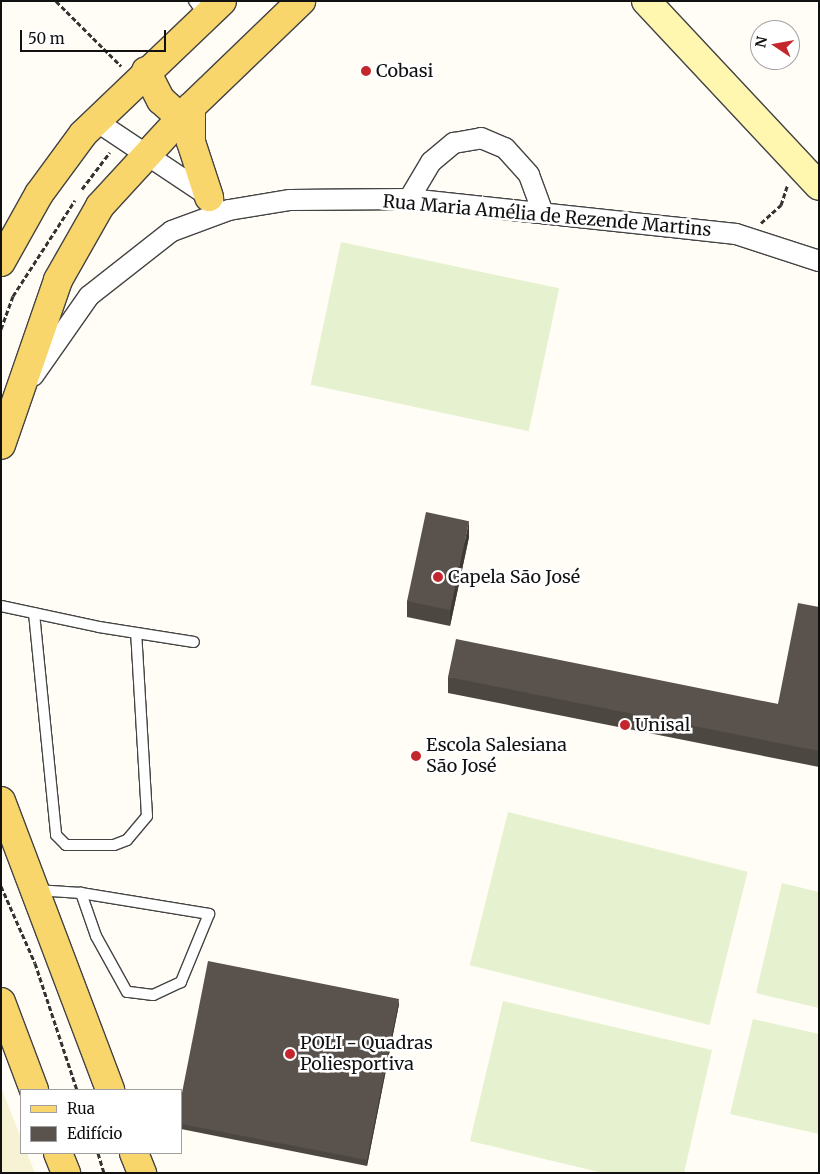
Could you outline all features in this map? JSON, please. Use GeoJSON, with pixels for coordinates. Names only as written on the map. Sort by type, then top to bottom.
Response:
{"type":"FeatureCollection","features":[{"type":"Feature","properties":{"kind":"main road"},"geometry":{"type":"LineString","coordinates":[[4,434],[58,280],[100,206],[144,155],[186,112],[301,1]]}},
{"type":"Feature","properties":{"kind":"main road"},"geometry":{"type":"LineString","coordinates":[[1,262],[59,163],[96,121],[207,6]]}},
{"type":"Feature","properties":{"kind":"main road"},"geometry":{"type":"LineString","coordinates":[[141,76],[157,94],[186,112],[191,142],[219,203]]}},
{"type":"Feature","properties":{"kind":"main road"},"geometry":{"type":"LineString","coordinates":[[1,801],[110,1089]]}},
{"type":"Feature","properties":{"kind":"main road"},"geometry":{"type":"LineString","coordinates":[[1,1002],[34,1089]]}},
{"type":"Feature","properties":{"kind":"main road"},"geometry":{"type":"LineString","coordinates":[[58,1154],[66,1173]]}},
{"type":"Feature","properties":{"kind":"main road"},"geometry":{"type":"LineString","coordinates":[[134,1154],[142,1173]]}},
{"type":"Feature","properties":{"kind":"street"},"geometry":{"type":"LineString","coordinates":[[650,2],[819,186]]}},
{"type":"Feature","properties":{"kind":"street"},"geometry":{"type":"LineString","coordinates":[[96,121],[144,155],[219,203]]}},
{"type":"Feature","properties":{"kind":"street"},"geometry":{"type":"LineString","coordinates":[[409,199],[431,162],[454,143],[481,138],[505,148],[529,175],[543,213]]}},
{"type":"Feature","properties":{"kind":"street","name":"Rua Maria Amélia de Rezende Martins"},"geometry":{"type":"LineString","coordinates":[[4,434],[38,367],[89,296],[172,231],[219,203],[290,200],[409,199],[746,236],[819,260]]}},
{"type":"Feature","properties":{"kind":"lane"},"geometry":{"type":"LineString","coordinates":[[1,606],[136,633],[194,642]]}},
{"type":"Feature","properties":{"kind":"lane"},"geometry":{"type":"LineString","coordinates":[[34,613],[56,835],[66,845],[83,847],[114,845],[127,840],[147,816],[136,633]]}},
{"type":"Feature","properties":{"kind":"lane"},"geometry":{"type":"LineString","coordinates":[[33,890],[81,893],[209,914],[181,982],[153,995],[127,992],[96,936],[81,893]]}},
{"type":"Feature","properties":{"kind":"path"},"geometry":{"type":"LineString","coordinates":[[56,1],[141,76]]}},
{"type":"Feature","properties":{"kind":"path"},"geometry":{"type":"LineString","coordinates":[[746,236],[780,205],[796,162]]}},
{"type":"Feature","properties":{"kind":"path"},"geometry":{"type":"LineString","coordinates":[[1,886],[35,963],[77,1089]]}},
{"type":"Feature","properties":{"kind":"path"},"geometry":{"type":"LineString","coordinates":[[98,1154],[104,1173]]}},
{"type":"Feature","properties":{"kind":"shaded area"},"geometry":{"type":"Polygon","coordinates":[[[1,1087],[20,1135],[20,1154],[27,1154],[35,1173],[1,1173],[1,1087]]]}},
{"type":"Feature","properties":{"kind":"green space"},"geometry":{"type":"Polygon","coordinates":[[[341,242],[559,288],[529,431],[311,385],[341,242]]]}},
{"type":"Feature","properties":{"kind":"green space"},"geometry":{"type":"Polygon","coordinates":[[[508,812],[748,872],[709,1025],[470,965],[508,812]]]}},
{"type":"Feature","properties":{"kind":"green space"},"geometry":{"type":"Polygon","coordinates":[[[782,883],[819,892],[819,1008],[756,993],[782,883]]]}},
{"type":"Feature","properties":{"kind":"green space"},"geometry":{"type":"Polygon","coordinates":[[[503,1001],[712,1050],[684,1173],[603,1173],[470,1141],[503,1001]]]}},
{"type":"Feature","properties":{"kind":"green space"},"geometry":{"type":"Polygon","coordinates":[[[753,1019],[819,1034],[819,1134],[730,1114],[753,1019]]]}},
{"type":"Feature","properties":{"kind":"building","name":"Capela São José"},"geometry":{"type":"Polygon","coordinates":[[[426,512],[469,521],[450,610],[407,601],[426,512]]]}},
{"type":"Feature","properties":{"kind":"building","name":"Escola Salesiana São José"},"geometry":{"type":"Polygon","coordinates":[[[798,603],[819,607],[819,751],[448,677],[456,639],[778,704],[798,603]]]}},
{"type":"Feature","properties":{"kind":"building","name":"POLI - Quadras Poliesportiva"},"geometry":{"type":"Polygon","coordinates":[[[208,961],[399,999],[367,1160],[182,1124],[182,1093],[208,961]]]}},
{"type":"Feature","properties":{"kind":"place","name":"Cobasi"},"geometry":{"type":"Point","coordinates":[366,71]}},
{"type":"Feature","properties":{"kind":"place","name":"Capela São José"},"geometry":{"type":"Point","coordinates":[438,577]}},
{"type":"Feature","properties":{"kind":"place","name":"Unisal"},"geometry":{"type":"Point","coordinates":[625,725]}},
{"type":"Feature","properties":{"kind":"place","name":"Escola Salesiana São José"},"geometry":{"type":"Point","coordinates":[416,756]}},
{"type":"Feature","properties":{"kind":"place","name":"POLI - Quadras Poliesportiva"},"geometry":{"type":"Point","coordinates":[290,1054]}}]}
